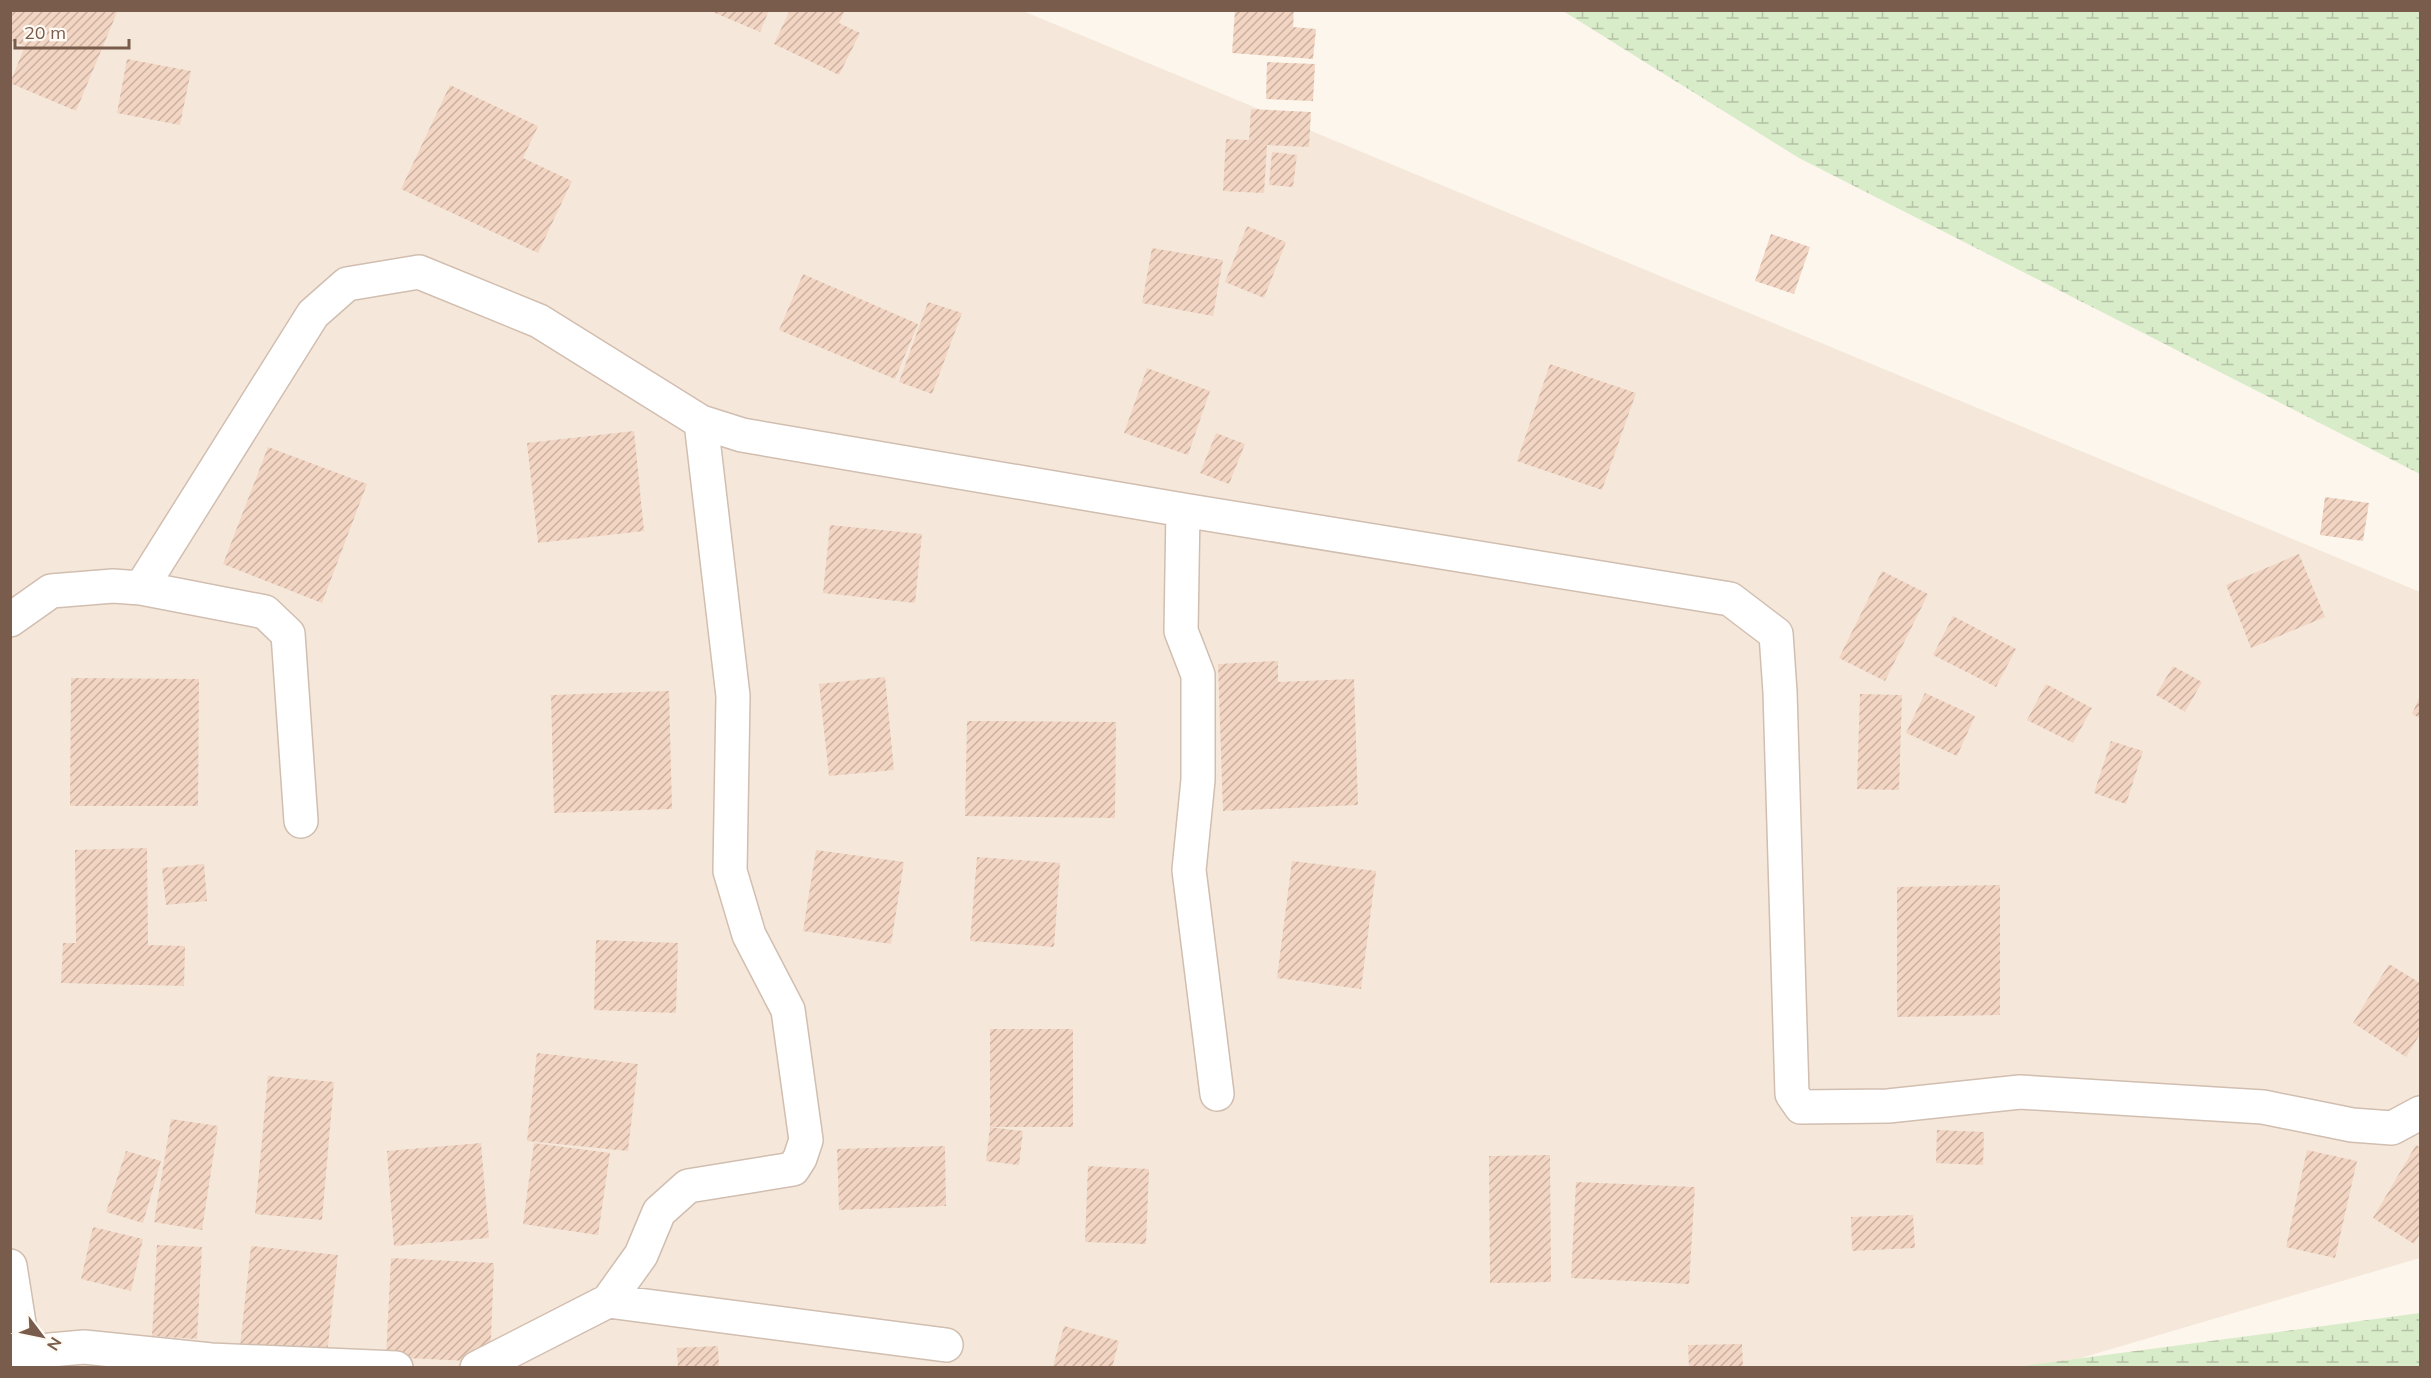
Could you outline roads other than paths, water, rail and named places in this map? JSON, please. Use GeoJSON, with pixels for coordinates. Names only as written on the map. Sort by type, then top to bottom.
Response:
{"type":"FeatureCollection","features":[{"type":"Feature","properties":{"kind":"street"},"geometry":{"type":"LineString","coordinates":[[141,588],[313,314],[347,284],[419,272],[538,321],[701,422],[742,435],[1730,599],[1776,634],[1780,692],[1792,1094],[1801,1107],[1888,1106],[2020,1092],[2263,1107],[2352,1125],[2392,1128],[2421,1113]]}},
{"type":"Feature","properties":{"kind":"street"},"geometry":{"type":"LineString","coordinates":[[477,1368],[608,1301],[641,1255],[659,1212],[688,1186],[793,1169],[800,1158],[806,1140],[788,1010],[749,935],[730,871],[733,696],[701,422]]}},
{"type":"Feature","properties":{"kind":"street"},"geometry":{"type":"LineString","coordinates":[[1183,510],[1180,631],[1198,675],[1198,780],[1189,870],[1217,1094]]}},
{"type":"Feature","properties":{"kind":"street"},"geometry":{"type":"LineString","coordinates":[[10,620],[51,591],[113,586],[141,588],[265,612],[288,634],[301,820]]}},
{"type":"Feature","properties":{"kind":"street"},"geometry":{"type":"LineString","coordinates":[[10,1266],[23,1361],[50,1350],[84,1347],[211,1360],[396,1368]]}},
{"type":"Feature","properties":{"kind":"street"},"geometry":{"type":"LineString","coordinates":[[608,1301],[946,1346]]}}]}
